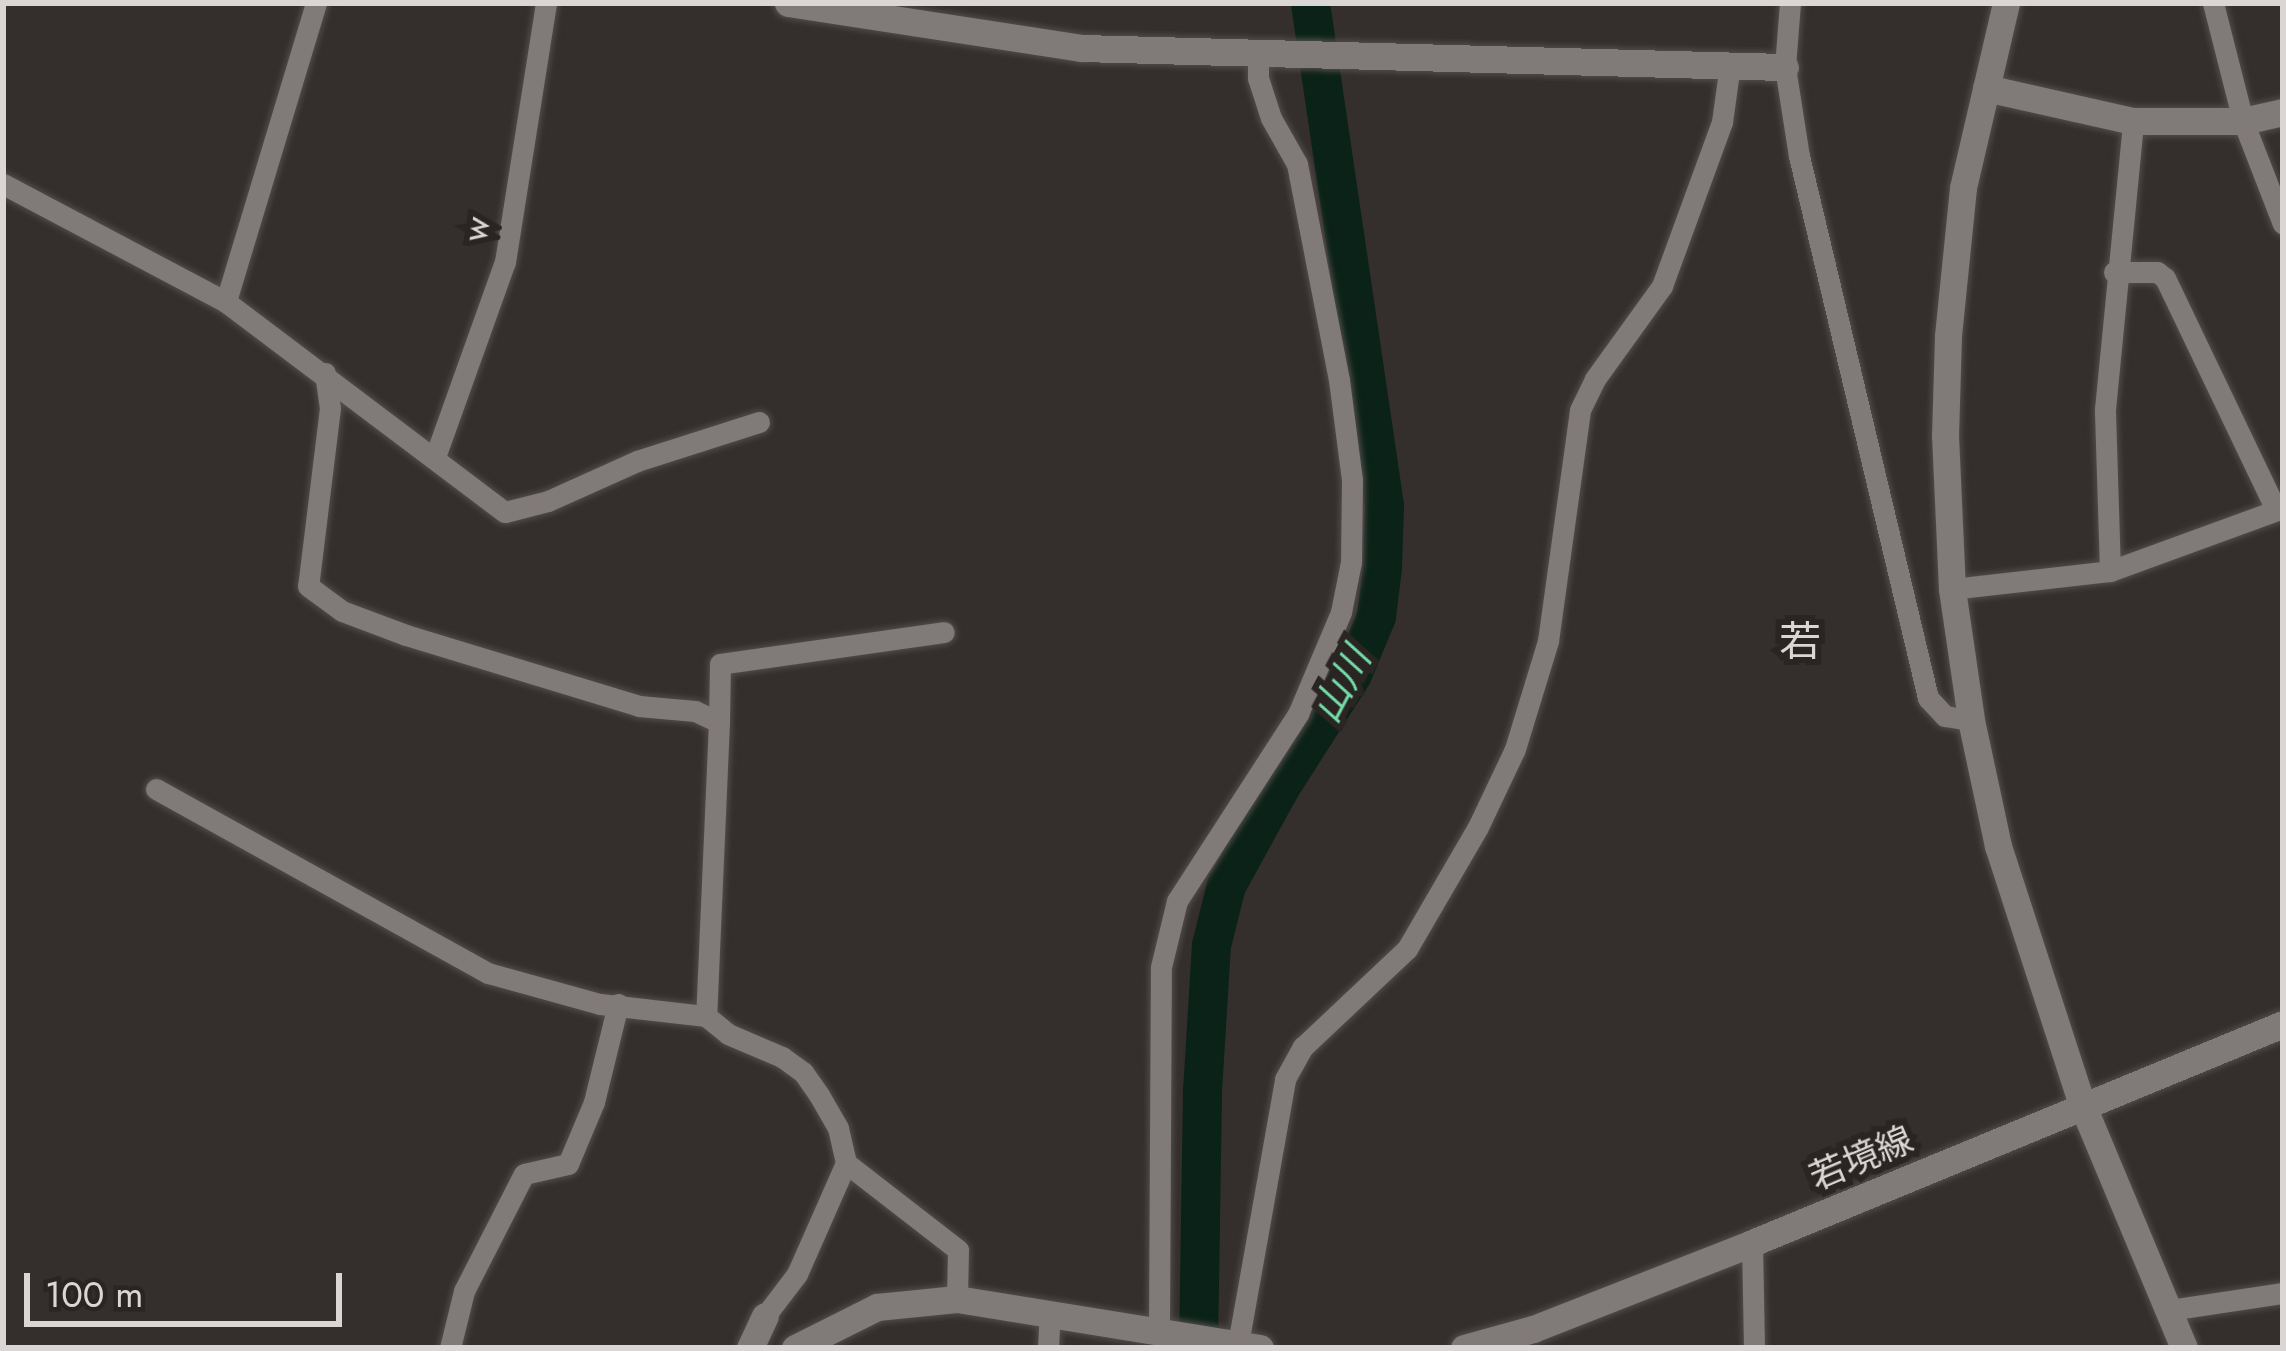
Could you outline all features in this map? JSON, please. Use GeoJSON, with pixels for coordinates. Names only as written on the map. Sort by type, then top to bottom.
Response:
{"type":"FeatureCollection","features":[{"type":"Feature","properties":{"kind":"street"},"geometry":{"type":"LineString","coordinates":[[226,302],[316,3]]}},
{"type":"Feature","properties":{"kind":"street","name":"w"},"geometry":{"type":"LineString","coordinates":[[435,457],[505,262],[546,3]]}},
{"type":"Feature","properties":{"kind":"street"},"geometry":{"type":"LineString","coordinates":[[788,3],[1081,48],[1785,67]]}},
{"type":"Feature","properties":{"kind":"street"},"geometry":{"type":"LineString","coordinates":[[1790,3],[1785,67],[1799,156],[1928,698],[1945,716],[1971,720]]}},
{"type":"Feature","properties":{"kind":"street"},"geometry":{"type":"LineString","coordinates":[[2006,3],[1963,188],[1948,336],[1945,435],[1952,589],[1971,720],[1998,846],[2082,1104],[2184,1348]]}},
{"type":"Feature","properties":{"kind":"street"},"geometry":{"type":"LineString","coordinates":[[2212,3],[2243,121],[2283,224]]}},
{"type":"Feature","properties":{"kind":"street"},"geometry":{"type":"LineString","coordinates":[[1166,1333],[1161,968],[1177,901],[1298,714],[1341,612],[1351,562],[1352,480],[1340,380],[1297,164],[1271,118],[1258,78],[1258,53]]}},
{"type":"Feature","properties":{"kind":"street"},"geometry":{"type":"LineString","coordinates":[[794,1348],[877,1307],[957,1299],[1234,1345],[1286,1079],[1303,1047],[1406,949],[1478,827],[1515,749],[1548,641],[1580,410],[1595,379],[1662,286],[1722,122],[1730,64]]}},
{"type":"Feature","properties":{"kind":"street"},"geometry":{"type":"LineString","coordinates":[[1986,88],[2133,121],[2243,121],[2283,112]]}},
{"type":"Feature","properties":{"kind":"street"},"geometry":{"type":"LineString","coordinates":[[2110,571],[2104,409],[2114,272],[2133,121]]}},
{"type":"Feature","properties":{"kind":"street"},"geometry":{"type":"LineString","coordinates":[[3,184],[226,302],[505,512],[548,501],[637,461],[759,422]]}},
{"type":"Feature","properties":{"kind":"street"},"geometry":{"type":"LineString","coordinates":[[1952,589],[2110,571],[2280,509],[2165,278],[2157,272],[2114,272]]}},
{"type":"Feature","properties":{"kind":"street"},"geometry":{"type":"LineString","coordinates":[[325,373],[330,408],[308,586],[343,610],[406,635],[639,706],[695,711],[719,722]]}},
{"type":"Feature","properties":{"kind":"street"},"geometry":{"type":"LineString","coordinates":[[706,1016],[720,664],[944,632]]}},
{"type":"Feature","properties":{"kind":"street"},"geometry":{"type":"LineString","coordinates":[[156,789],[488,973],[549,993],[706,1016],[728,1034],[803,1072],[838,1128],[846,1163],[797,1274],[765,1316],[750,1348]]}},
{"type":"Feature","properties":{"kind":"street"},"geometry":{"type":"LineString","coordinates":[[450,1348],[464,1291],[515,1187],[524,1174],[568,1164],[594,1102],[618,1004]]}},
{"type":"Feature","properties":{"kind":"street","name":"若境線"},"geometry":{"type":"LineString","coordinates":[[1464,1348],[1533,1329],[1752,1243],[2283,1024]]}},
{"type":"Feature","properties":{"kind":"street"},"geometry":{"type":"LineString","coordinates":[[846,1163],[958,1250],[957,1299]]}},
{"type":"Feature","properties":{"kind":"street"},"geometry":{"type":"LineString","coordinates":[[1752,1243],[1754,1348]]}},
{"type":"Feature","properties":{"kind":"street"},"geometry":{"type":"LineString","coordinates":[[2169,1310],[2283,1293]]}},
{"type":"Feature","properties":{"kind":"street"},"geometry":{"type":"LineString","coordinates":[[1048,1348],[1050,1315]]}},
{"type":"Feature","properties":{"kind":"waterway","name":"山川"},"geometry":{"type":"LineString","coordinates":[[1198,1348],[1202,1091],[1211,945],[1226,885],[1280,787],[1352,674],[1376,616],[1382,567],[1384,505],[1310,3]]}},
{"type":"Feature","properties":{"kind":"district","name":"若"},"geometry":{"type":"Point","coordinates":[1800,642]}}]}
